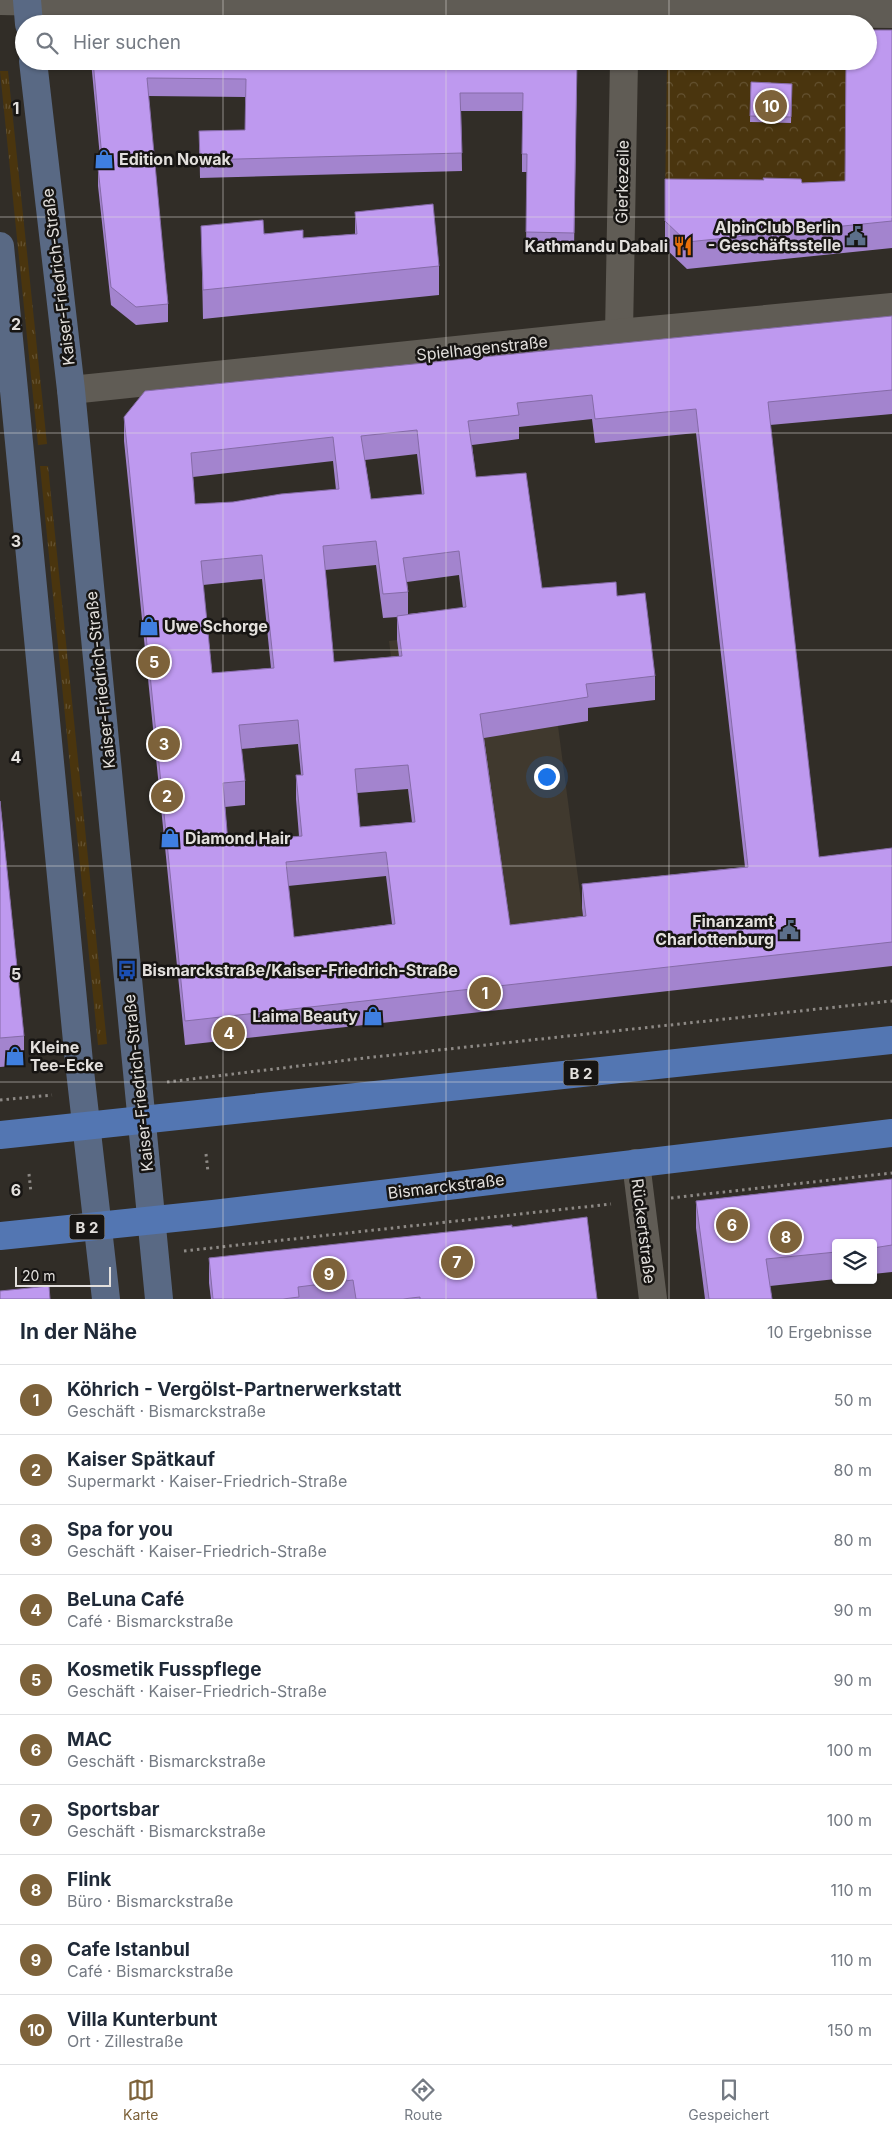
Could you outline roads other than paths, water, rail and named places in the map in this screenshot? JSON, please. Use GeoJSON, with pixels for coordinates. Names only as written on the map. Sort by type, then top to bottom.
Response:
{"type":"FeatureCollection","features":[{"type":"Feature","properties":{"kind":"main road"},"geometry":{"type":"LineString","coordinates":[[27,0],[28,15]]}},
{"type":"Feature","properties":{"kind":"main road","name":"Kaiser-Friedrich-Straße"},"geometry":{"type":"LineString","coordinates":[[35,70],[71,390],[159,1299]]}},
{"type":"Feature","properties":{"kind":"main road"},"geometry":{"type":"LineString","coordinates":[[0,246],[86,1126],[106,1299]]}},
{"type":"Feature","properties":{"kind":"main road","name":"B 2"},"geometry":{"type":"LineString","coordinates":[[0,1135],[892,1040]]}},
{"type":"Feature","properties":{"kind":"main road","name":"Bismarckstraße"},"geometry":{"type":"LineString","coordinates":[[0,1236],[151,1220],[892,1132]]}},
{"type":"Feature","properties":{"kind":"street"},"geometry":{"type":"LineString","coordinates":[[0,1],[27,0],[434,10],[892,14]]}},
{"type":"Feature","properties":{"kind":"street","name":"Gierkezeile"},"geometry":{"type":"LineString","coordinates":[[619,333],[624,70]]}},
{"type":"Feature","properties":{"kind":"street","name":"Spielhagenstraße"},"geometry":{"type":"LineString","coordinates":[[71,390],[619,333],[892,307]]}},
{"type":"Feature","properties":{"kind":"street","name":"Rückertstraße"},"geometry":{"type":"LineString","coordinates":[[636,1163],[653,1299]]}},
{"type":"Feature","properties":{"kind":"place","name":"Villa Kunterbunt"},"geometry":{"type":"Point","coordinates":[771,106]}},
{"type":"Feature","properties":{"kind":"place","name":"Edition Nowak"},"geometry":{"type":"Point","coordinates":[104,159]}},
{"type":"Feature","properties":{"kind":"place","name":"AlpinClub Berlin - Geschäftsstelle"},"geometry":{"type":"Point","coordinates":[856,236]}},
{"type":"Feature","properties":{"kind":"place","name":"Kathmandu Dabali"},"geometry":{"type":"Point","coordinates":[683,246]}},
{"type":"Feature","properties":{"kind":"place","name":"Uwe Schorge"},"geometry":{"type":"Point","coordinates":[149,626]}},
{"type":"Feature","properties":{"kind":"place","name":"Kosmetik Fusspflege"},"geometry":{"type":"Point","coordinates":[154,662]}},
{"type":"Feature","properties":{"kind":"place","name":"Spa for you"},"geometry":{"type":"Point","coordinates":[164,744]}},
{"type":"Feature","properties":{"kind":"place","name":"Kaiser Spätkauf"},"geometry":{"type":"Point","coordinates":[167,796]}},
{"type":"Feature","properties":{"kind":"place","name":"Diamond Hair"},"geometry":{"type":"Point","coordinates":[170,838]}},
{"type":"Feature","properties":{"kind":"place","name":"Finanzamt Charlottenburg"},"geometry":{"type":"Point","coordinates":[789,930]}},
{"type":"Feature","properties":{"kind":"place","name":"Bismarckstraße/Kaiser-Friedrich-Straße"},"geometry":{"type":"Point","coordinates":[127,970]}},
{"type":"Feature","properties":{"kind":"place","name":"Köhrich - Vergölst-Partnerwerkstatt"},"geometry":{"type":"Point","coordinates":[485,993]}},
{"type":"Feature","properties":{"kind":"place","name":"Laima Beauty"},"geometry":{"type":"Point","coordinates":[373,1016]}},
{"type":"Feature","properties":{"kind":"place","name":"BeLuna Café"},"geometry":{"type":"Point","coordinates":[229,1033]}},
{"type":"Feature","properties":{"kind":"place","name":"Kleine Tee-Ecke"},"geometry":{"type":"Point","coordinates":[15,1056]}},
{"type":"Feature","properties":{"kind":"place","name":"MAC"},"geometry":{"type":"Point","coordinates":[732,1225]}},
{"type":"Feature","properties":{"kind":"place","name":"Flink"},"geometry":{"type":"Point","coordinates":[786,1237]}},
{"type":"Feature","properties":{"kind":"place","name":"Sportsbar"},"geometry":{"type":"Point","coordinates":[457,1262]}},
{"type":"Feature","properties":{"kind":"place","name":"Cafe Istanbul"},"geometry":{"type":"Point","coordinates":[329,1274]}}]}
